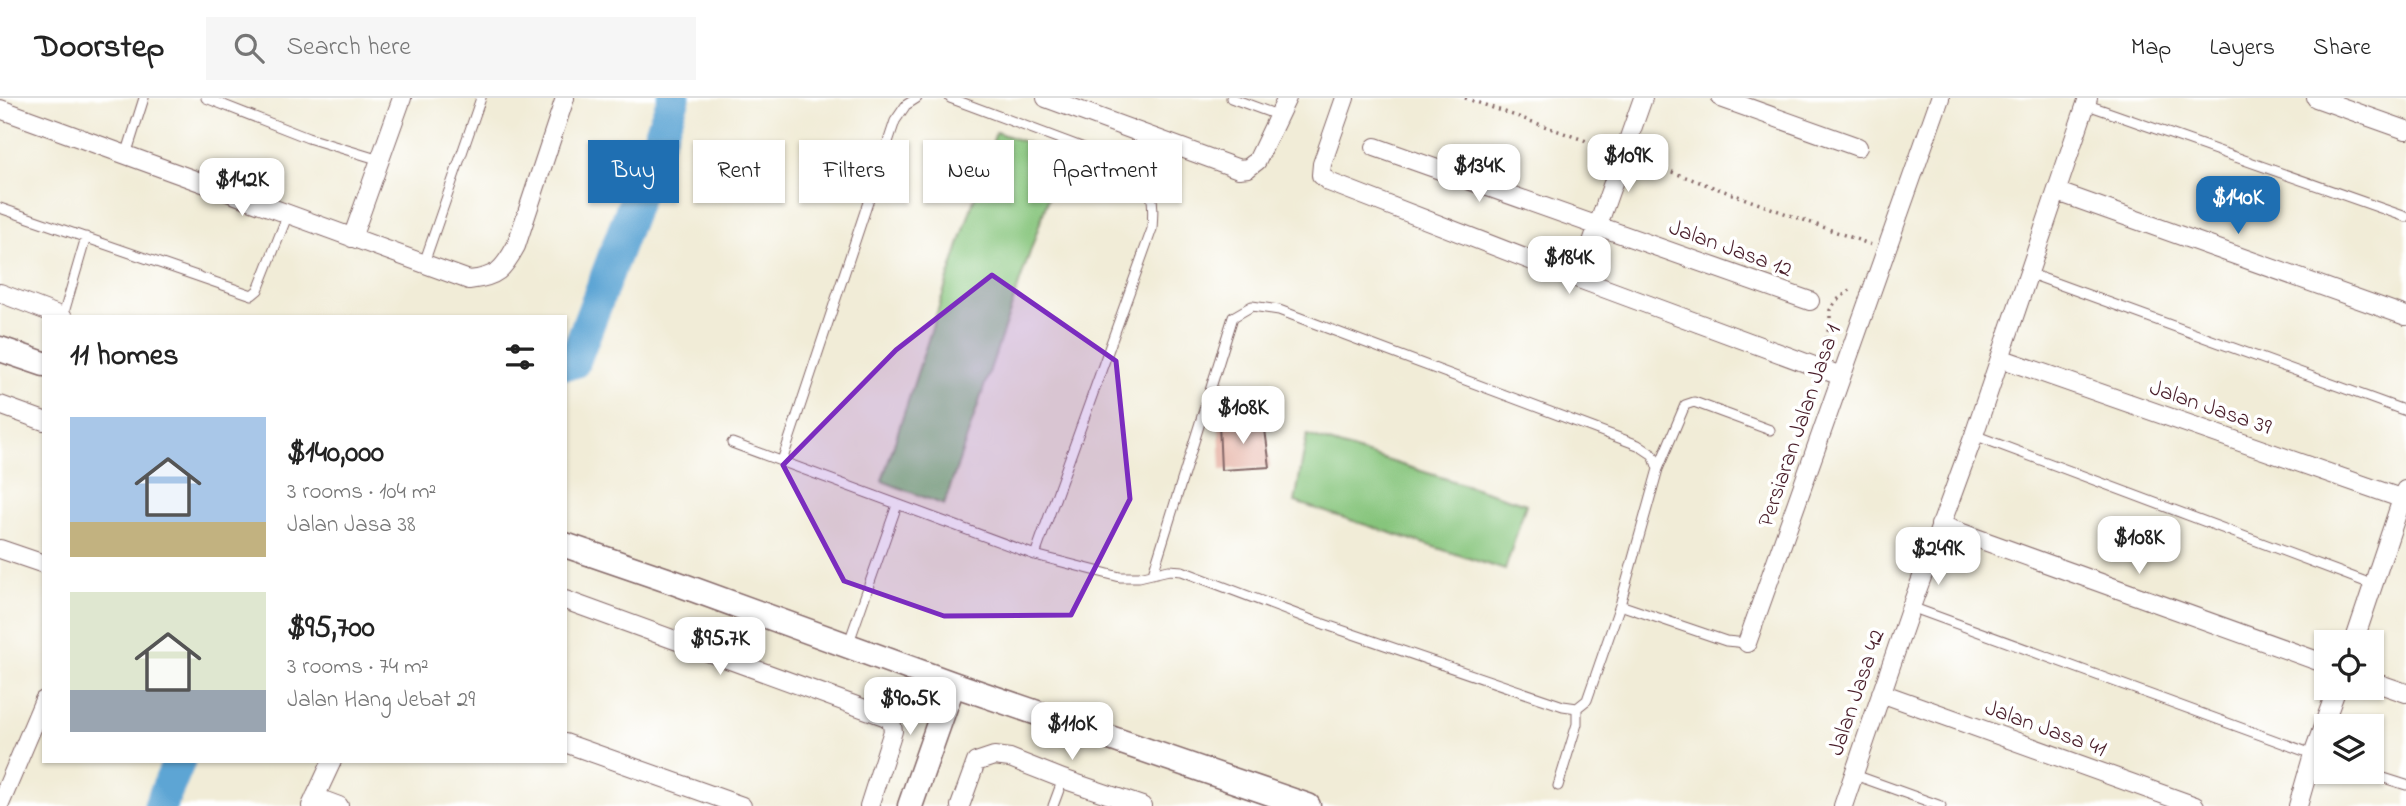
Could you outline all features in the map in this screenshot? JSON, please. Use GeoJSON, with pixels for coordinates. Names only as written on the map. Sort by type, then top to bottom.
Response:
{"type":"FeatureCollection","features":[{"type":"Feature","properties":{"kind":"street"},"geometry":{"type":"LineString","coordinates":[[352,238],[402,98]]}},
{"type":"Feature","properties":{"kind":"street"},"geometry":{"type":"LineString","coordinates":[[0,109],[470,280],[489,278],[506,266],[516,246],[565,98]]}},
{"type":"Feature","properties":{"kind":"street"},"geometry":{"type":"LineString","coordinates":[[1046,98],[1239,169],[1248,168],[1257,161],[1287,98]]}},
{"type":"Feature","properties":{"kind":"street"},"geometry":{"type":"LineString","coordinates":[[1345,98],[1322,164],[1321,175],[1329,182],[1579,279],[1841,376]]}},
{"type":"Feature","properties":{"kind":"street"},"geometry":{"type":"LineString","coordinates":[[1579,279],[1643,98]]}},
{"type":"Feature","properties":{"kind":"street"},"geometry":{"type":"LineString","coordinates":[[1721,98],[1858,147]]}},
{"type":"Feature","properties":{"kind":"street","name":"Persiaran Jalan Jasa 1"},"geometry":{"type":"LineString","coordinates":[[1747,643],[1940,98]]}},
{"type":"Feature","properties":{"kind":"street"},"geometry":{"type":"LineString","coordinates":[[2316,98],[2406,130]]}},
{"type":"Feature","properties":{"kind":"street","name":"Jalan Jasa 42"},"geometry":{"type":"LineString","coordinates":[[1843,806],[1852,774],[1974,435],[2086,101]]}},
{"type":"Feature","properties":{"kind":"street","name":"Jalan Jasa 12"},"geometry":{"type":"LineString","coordinates":[[1375,147],[1810,301]]}},
{"type":"Feature","properties":{"kind":"street"},"geometry":{"type":"LineString","coordinates":[[2057,192],[2406,316]]}},
{"type":"Feature","properties":{"kind":"street"},"geometry":{"type":"LineString","coordinates":[[0,293],[60,315]]}},
{"type":"Feature","properties":{"kind":"street"},"geometry":{"type":"LineString","coordinates":[[0,349],[42,363]]}},
{"type":"Feature","properties":{"kind":"street","name":"Jalan Jasa 39"},"geometry":{"type":"LineString","coordinates":[[2000,358],[2405,495]]}},
{"type":"Feature","properties":{"kind":"street"},"geometry":{"type":"LineString","coordinates":[[0,405],[42,420]]}},
{"type":"Feature","properties":{"kind":"street"},"geometry":{"type":"LineString","coordinates":[[2358,630],[2405,495]]}},
{"type":"Feature","properties":{"kind":"street"},"geometry":{"type":"LineString","coordinates":[[1940,525],[2314,660]]}},
{"type":"Feature","properties":{"kind":"street"},"geometry":{"type":"LineString","coordinates":[[567,546],[953,684],[1308,806]]}},
{"type":"Feature","properties":{"kind":"street"},"geometry":{"type":"LineString","coordinates":[[0,549],[42,563]]}},
{"type":"Feature","properties":{"kind":"street"},"geometry":{"type":"LineString","coordinates":[[567,601],[891,720],[893,731],[869,806]]}},
{"type":"Feature","properties":{"kind":"street"},"geometry":{"type":"LineString","coordinates":[[910,806],[953,684]]}},
{"type":"Feature","properties":{"kind":"street"},"geometry":{"type":"LineString","coordinates":[[2384,685],[2406,693]]}},
{"type":"Feature","properties":{"kind":"street","name":"Jalan Jasa 41"},"geometry":{"type":"LineString","coordinates":[[1881,693],[2194,806]]}},
{"type":"Feature","properties":{"kind":"street"},"geometry":{"type":"LineString","coordinates":[[0,804],[42,704]]}},
{"type":"Feature","properties":{"kind":"street"},"geometry":{"type":"LineString","coordinates":[[567,744],[742,806]]}},
{"type":"Feature","properties":{"kind":"street"},"geometry":{"type":"LineString","coordinates":[[960,806],[976,762],[994,756],[1010,758],[1142,806]]}},
{"type":"Feature","properties":{"kind":"street"},"geometry":{"type":"LineString","coordinates":[[331,763],[313,802],[339,806]]}},
{"type":"Feature","properties":{"kind":"street"},"geometry":{"type":"LineString","coordinates":[[2298,806],[2314,768]]}},
{"type":"Feature","properties":{"kind":"lane"},"geometry":{"type":"LineString","coordinates":[[126,155],[144,98]]}},
{"type":"Feature","properties":{"kind":"lane"},"geometry":{"type":"LineString","coordinates":[[206,98],[308,138],[380,160]]}},
{"type":"Feature","properties":{"kind":"lane"},"geometry":{"type":"LineString","coordinates":[[424,263],[481,98]]}},
{"type":"Feature","properties":{"kind":"lane"},"geometry":{"type":"LineString","coordinates":[[782,461],[895,121],[906,105],[917,98]]}},
{"type":"Feature","properties":{"kind":"lane"},"geometry":{"type":"LineString","coordinates":[[950,98],[1132,166],[1145,180],[1154,201],[1152,229],[1035,555]]}},
{"type":"Feature","properties":{"kind":"lane"},"geometry":{"type":"LineString","coordinates":[[1231,98],[1280,116]]}},
{"type":"Feature","properties":{"kind":"lane"},"geometry":{"type":"LineString","coordinates":[[2086,101],[2406,217]]}},
{"type":"Feature","properties":{"kind":"lane"},"geometry":{"type":"LineString","coordinates":[[0,208],[252,295],[258,290],[288,214]]}},
{"type":"Feature","properties":{"kind":"lane"},"geometry":{"type":"LineString","coordinates":[[63,315],[86,237]]}},
{"type":"Feature","properties":{"kind":"lane"},"geometry":{"type":"LineString","coordinates":[[2028,273],[2406,411]]}},
{"type":"Feature","properties":{"kind":"lane"},"geometry":{"type":"LineString","coordinates":[[1153,573],[1233,317],[1252,306],[1279,310],[1638,445],[1653,455],[1658,469]]}},
{"type":"Feature","properties":{"kind":"lane"},"geometry":{"type":"LineString","coordinates":[[732,443],[1035,555],[1120,577],[1139,577],[1169,570],[1182,571],[1322,623],[1563,706],[1577,708],[1587,700],[1620,605],[1658,469],[1685,405],[1694,402],[1770,430]]}},
{"type":"Feature","properties":{"kind":"lane"},"geometry":{"type":"LineString","coordinates":[[1974,435],[2374,585]]}},
{"type":"Feature","properties":{"kind":"lane"},"geometry":{"type":"LineString","coordinates":[[848,645],[897,505]]}},
{"type":"Feature","properties":{"kind":"lane","name":"Persiaran Jalan Jasa 1"},"geometry":{"type":"LineString","coordinates":[[1620,605],[1727,641],[1747,643]]}},
{"type":"Feature","properties":{"kind":"lane"},"geometry":{"type":"LineString","coordinates":[[1911,607],[2314,754]]}},
{"type":"Feature","properties":{"kind":"lane"},"geometry":{"type":"LineString","coordinates":[[1558,786],[1577,724],[1577,708]]}},
{"type":"Feature","properties":{"kind":"lane"},"geometry":{"type":"LineString","coordinates":[[1852,774],[1941,806]]}},
{"type":"Feature","properties":{"kind":"lane"},"geometry":{"type":"LineString","coordinates":[[2384,778],[2406,785]]}},
{"type":"Feature","properties":{"kind":"lane"},"geometry":{"type":"LineString","coordinates":[[1053,806],[1063,779]]}},
{"type":"Feature","properties":{"kind":"path"},"geometry":{"type":"LineString","coordinates":[[1465,98],[1874,245],[1870,256]]}},
{"type":"Feature","properties":{"kind":"path"},"geometry":{"type":"LineString","coordinates":[[1809,417],[1807,398],[1830,324],[1830,310],[1836,301],[1858,284]]}},
{"type":"Feature","properties":{"kind":"highlighted area"},"geometry":{"type":"Polygon","coordinates":[[[992,275],[1116,361],[1130,499],[1071,615],[944,616],[844,581],[783,465],[896,350],[992,275]]]}},
{"type":"Feature","properties":{"kind":"green space"},"geometry":{"type":"Polygon","coordinates":[[[996,132],[1028,143],[1028,203],[1047,203],[944,505],[882,481],[973,203],[1014,203],[1014,140],[993,140],[996,132]]]}},
{"type":"Feature","properties":{"kind":"green space"},"geometry":{"type":"Polygon","coordinates":[[[1307,435],[1526,504],[1505,570],[1295,502],[1307,435]]]}},
{"type":"Feature","properties":{"kind":"building"},"geometry":{"type":"Polygon","coordinates":[[[1264,422],[1270,467],[1221,470],[1219,423],[1264,422]]]}},
{"type":"Feature","properties":{"kind":"waterway"},"geometry":{"type":"LineString","coordinates":[[567,363],[574,362],[674,98]]}},
{"type":"Feature","properties":{"kind":"waterway"},"geometry":{"type":"LineString","coordinates":[[160,806],[178,763]]}}]}
